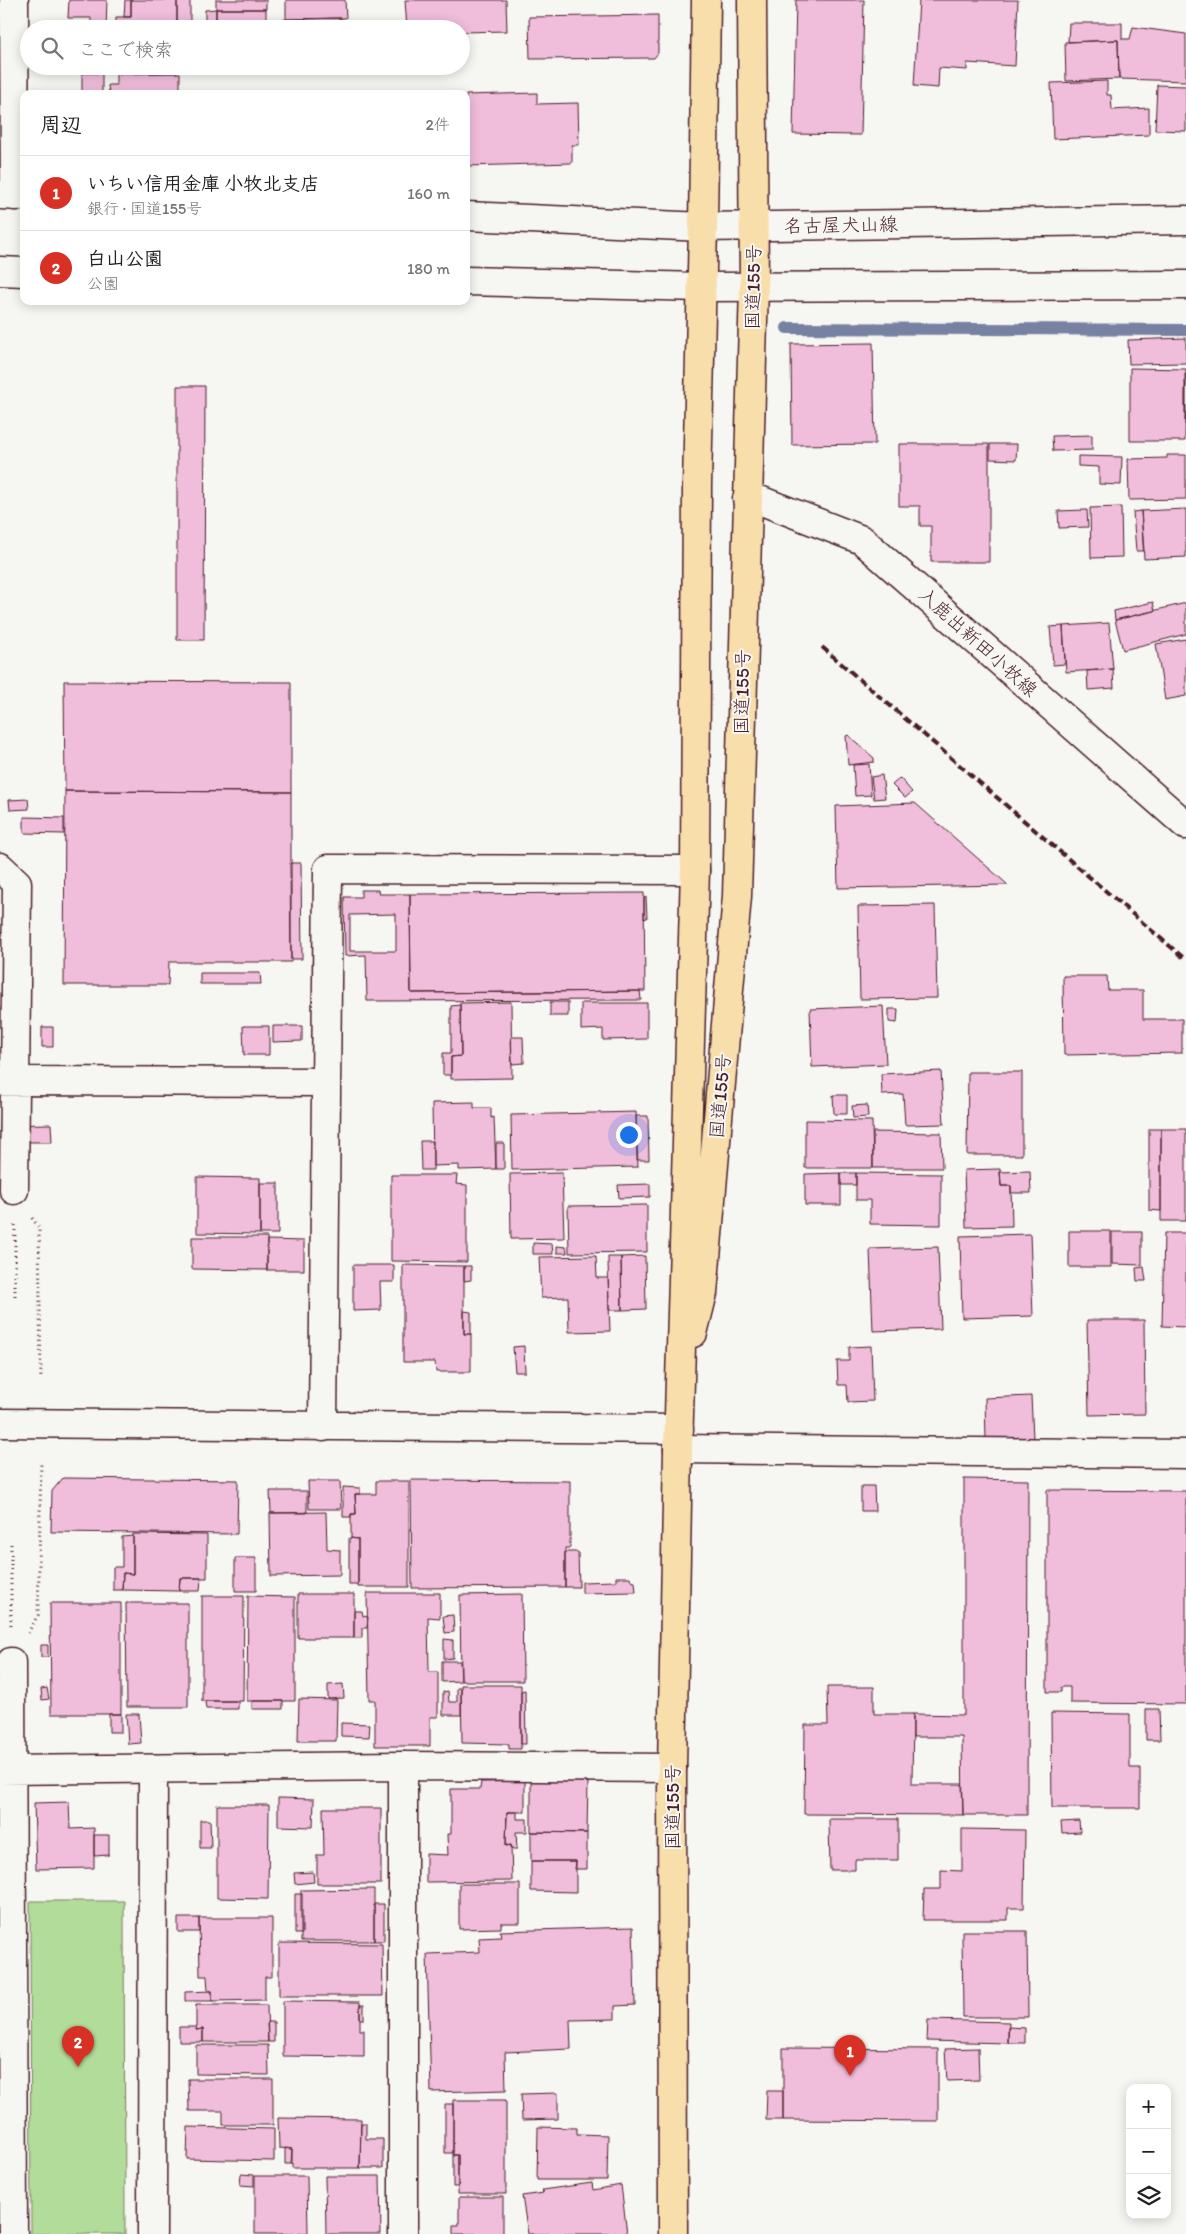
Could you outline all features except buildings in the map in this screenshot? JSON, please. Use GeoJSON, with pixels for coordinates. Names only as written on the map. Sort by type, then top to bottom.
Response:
{"type":"FeatureCollection","features":[{"type":"Feature","properties":{"kind":"highway","name":"国道155号"},"geometry":{"type":"LineString","coordinates":[[673,2234],[672,1768],[678,1439],[695,870],[697,496],[706,0]]}},
{"type":"Feature","properties":{"kind":"highway","name":"国道155号"},"geometry":{"type":"LineString","coordinates":[[680,1379],[703,1293],[737,896],[754,286],[752,0]]}},
{"type":"Feature","properties":{"kind":"street"},"geometry":{"type":"LineString","coordinates":[[13,195],[14,0]]}},
{"type":"Feature","properties":{"kind":"street","name":"名古屋犬山線"},"geometry":{"type":"LineString","coordinates":[[470,216],[703,227],[1186,220]]}},
{"type":"Feature","properties":{"kind":"street"},"geometry":{"type":"LineString","coordinates":[[0,271],[20,272]]}},
{"type":"Feature","properties":{"kind":"street"},"geometry":{"type":"LineString","coordinates":[[470,281],[702,286],[1186,285]]}},
{"type":"Feature","properties":{"kind":"street","name":"入鹿出新田小牧線"},"geometry":{"type":"LineString","coordinates":[[747,500],[762,501],[862,540],[1186,825]]}},
{"type":"Feature","properties":{"kind":"street"},"geometry":{"type":"LineString","coordinates":[[0,867],[17,883],[8,1081],[14,1190]]}},
{"type":"Feature","properties":{"kind":"street"},"geometry":{"type":"LineString","coordinates":[[323,1427],[328,868],[695,870]]}},
{"type":"Feature","properties":{"kind":"street"},"geometry":{"type":"LineString","coordinates":[[8,1081],[325,1082]]}},
{"type":"Feature","properties":{"kind":"street"},"geometry":{"type":"LineString","coordinates":[[0,1423],[323,1427],[1186,1454]]}},
{"type":"Feature","properties":{"kind":"street"},"geometry":{"type":"LineString","coordinates":[[11,1662],[6,1770],[12,2234]]}},
{"type":"Feature","properties":{"kind":"street"},"geometry":{"type":"LineString","coordinates":[[403,1766],[403,2234]]}},
{"type":"Feature","properties":{"kind":"street"},"geometry":{"type":"LineString","coordinates":[[6,1770],[403,1766],[672,1768]]}},
{"type":"Feature","properties":{"kind":"street"},"geometry":{"type":"LineString","coordinates":[[152,2234],[153,1768]]}},
{"type":"Feature","properties":{"kind":"path"},"geometry":{"type":"LineString","coordinates":[[14,1190],[16,1299]]}},
{"type":"Feature","properties":{"kind":"path"},"geometry":{"type":"LineString","coordinates":[[14,1190],[39,1228],[41,1380]]}},
{"type":"Feature","properties":{"kind":"path"},"geometry":{"type":"LineString","coordinates":[[11,1662],[38,1615],[41,1461]]}},
{"type":"Feature","properties":{"kind":"path"},"geometry":{"type":"LineString","coordinates":[[11,1544],[11,1662]]}},
{"type":"Feature","properties":{"kind":"green space"},"geometry":{"type":"Polygon","coordinates":[[[30,1901],[124,1901],[125,2234],[31,2234],[30,1901]]]}},
{"type":"Feature","properties":{"kind":"waterway"},"geometry":{"type":"LineString","coordinates":[[787,328],[1186,330]]}},
{"type":"Feature","properties":{"kind":"railway"},"geometry":{"type":"LineString","coordinates":[[822,647],[1186,960]]}},
{"type":"Feature","properties":{"kind":"place","name":"白山公園"},"geometry":{"type":"Point","coordinates":[78,2067]}},
{"type":"Feature","properties":{"kind":"place","name":"いちい信用金庫 小牧北支店"},"geometry":{"type":"Point","coordinates":[850,2076]}}]}
